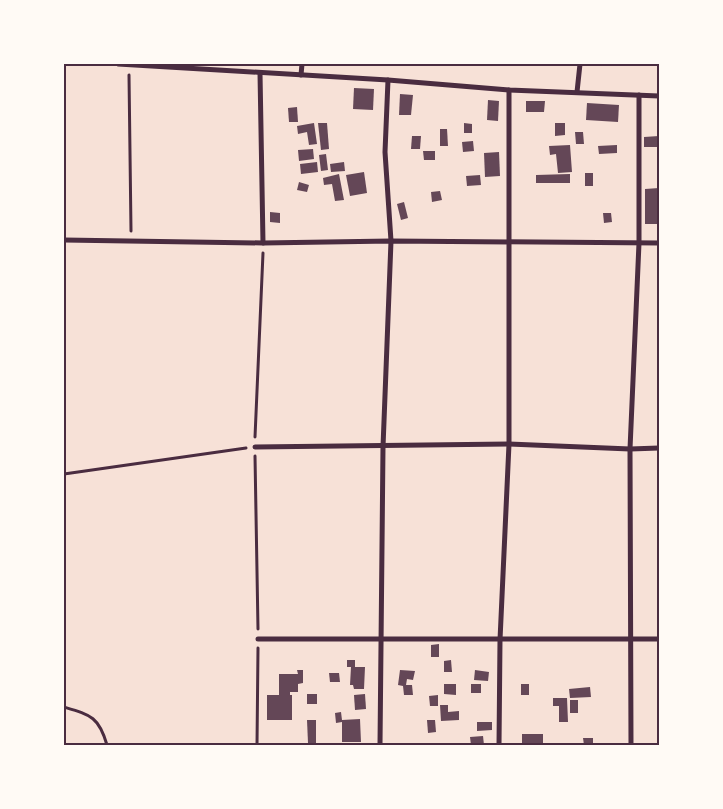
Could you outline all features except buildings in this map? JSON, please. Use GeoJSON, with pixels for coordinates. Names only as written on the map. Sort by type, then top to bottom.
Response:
{"type":"FeatureCollection","features":[{"type":"Feature","properties":{"kind":"street"},"geometry":{"type":"LineString","coordinates":[[118,64],[301,74],[509,90],[659,96]]}},
{"type":"Feature","properties":{"kind":"street"},"geometry":{"type":"LineString","coordinates":[[301,74],[302,64]]}},
{"type":"Feature","properties":{"kind":"street"},"geometry":{"type":"LineString","coordinates":[[577,92],[580,64]]}},
{"type":"Feature","properties":{"kind":"street"},"geometry":{"type":"LineString","coordinates":[[260,72],[263,243]]}},
{"type":"Feature","properties":{"kind":"street"},"geometry":{"type":"LineString","coordinates":[[380,745],[383,447],[391,241],[385,152],[388,80]]}},
{"type":"Feature","properties":{"kind":"street"},"geometry":{"type":"LineString","coordinates":[[499,745],[500,640],[509,444],[509,90]]}},
{"type":"Feature","properties":{"kind":"street"},"geometry":{"type":"LineString","coordinates":[[631,745],[630,449],[638,243],[639,95]]}},
{"type":"Feature","properties":{"kind":"street"},"geometry":{"type":"LineString","coordinates":[[64,240],[263,243],[391,241],[659,243]]}},
{"type":"Feature","properties":{"kind":"street"},"geometry":{"type":"LineString","coordinates":[[255,447],[383,447],[509,444],[630,449],[659,448]]}},
{"type":"Feature","properties":{"kind":"street"},"geometry":{"type":"LineString","coordinates":[[258,638],[659,639]]}},
{"type":"Feature","properties":{"kind":"path"},"geometry":{"type":"LineString","coordinates":[[129,64],[131,240]]}},
{"type":"Feature","properties":{"kind":"path"},"geometry":{"type":"LineString","coordinates":[[257,745],[258,638],[255,447],[263,243]]}},
{"type":"Feature","properties":{"kind":"path"},"geometry":{"type":"LineString","coordinates":[[64,474],[255,447]]}},
{"type":"Feature","properties":{"kind":"path"},"geometry":{"type":"LineString","coordinates":[[64,707],[81,712],[96,720],[102,728],[107,745]]}}]}
